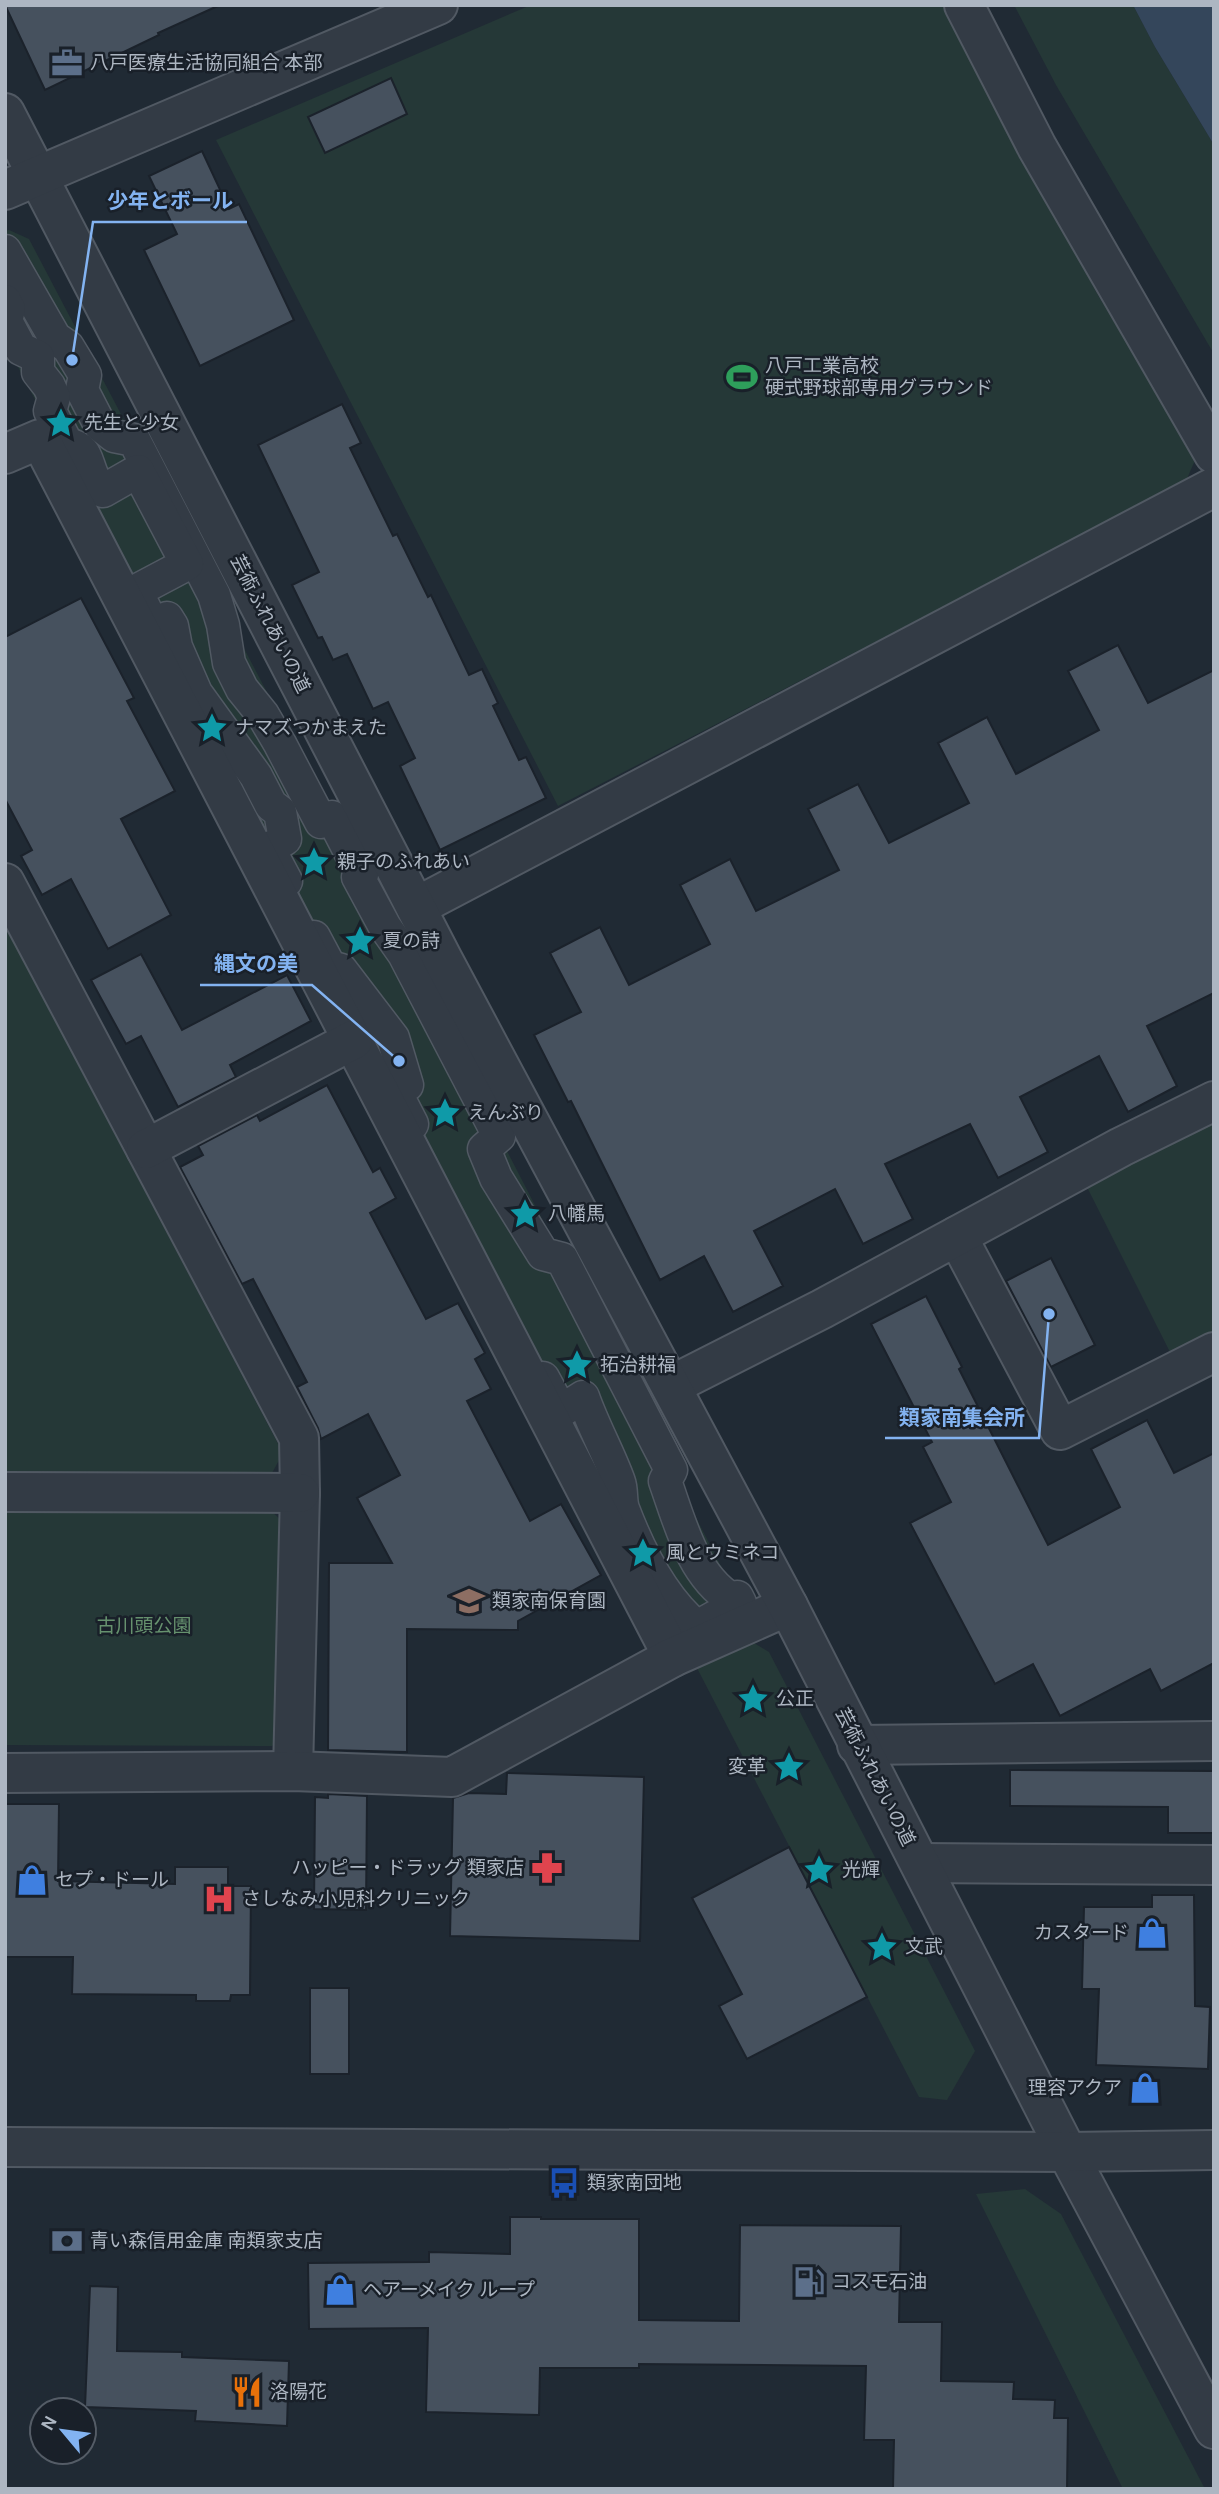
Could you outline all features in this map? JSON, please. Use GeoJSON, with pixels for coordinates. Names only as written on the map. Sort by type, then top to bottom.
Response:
{"type":"FeatureCollection","features":[{"type":"Feature","properties":{"kind":"street"},"geometry":{"type":"LineString","coordinates":[[22,183],[438,5]]}},
{"type":"Feature","properties":{"kind":"street"},"geometry":{"type":"LineString","coordinates":[[964,5],[1037,147],[1214,454]]}},
{"type":"Feature","properties":{"kind":"street","name":"芸術ふれあいの道"},"geometry":{"type":"LineString","coordinates":[[5,113],[22,183],[416,907],[672,1385],[1067,2152],[1214,2429]]}},
{"type":"Feature","properties":{"kind":"street"},"geometry":{"type":"LineString","coordinates":[[5,251],[55,338],[68,347],[85,375],[82,390],[100,425],[114,436],[134,440],[214,595],[229,663],[243,690],[263,715],[321,822],[332,817],[362,875],[358,877],[370,902],[404,954],[499,1136],[484,1149],[496,1178],[543,1254],[562,1259],[671,1470],[666,1481],[694,1558],[715,1586],[731,1599],[737,1597],[740,1603],[697,1627],[668,1596],[648,1563],[622,1506],[620,1484],[594,1430],[583,1397],[561,1411],[462,1222],[395,1091],[407,1086],[393,1038],[341,970],[330,967],[275,861],[269,849],[285,839],[280,812],[271,805],[256,776],[195,693],[167,618],[153,625],[135,591],[187,564],[138,471],[103,491],[93,476],[85,452],[77,446],[67,444],[50,411],[54,397],[37,372],[38,357],[21,349],[6,321],[9,309],[5,301]]}},
{"type":"Feature","properties":{"kind":"street"},"geometry":{"type":"LineString","coordinates":[[5,454],[40,439],[673,1657]]}},
{"type":"Feature","properties":{"kind":"street"},"geometry":{"type":"LineString","coordinates":[[416,907],[1214,487]]}},
{"type":"Feature","properties":{"kind":"street"},"geometry":{"type":"LineString","coordinates":[[5,883],[299,1438],[293,1771]]}},
{"type":"Feature","properties":{"kind":"street"},"geometry":{"type":"LineString","coordinates":[[146,1149],[353,1040]]}},
{"type":"Feature","properties":{"kind":"street"},"geometry":{"type":"LineString","coordinates":[[672,1385],[822,1309],[1121,1147],[1214,1101]]}},
{"type":"Feature","properties":{"kind":"street"},"geometry":{"type":"LineString","coordinates":[[957,1236],[1060,1430],[1214,1352]]}},
{"type":"Feature","properties":{"kind":"street"},"geometry":{"type":"LineString","coordinates":[[5,1492],[300,1493]]}},
{"type":"Feature","properties":{"kind":"street"},"geometry":{"type":"LineString","coordinates":[[5,1773],[293,1771],[452,1777],[673,1657],[788,1606]]}},
{"type":"Feature","properties":{"kind":"street"},"geometry":{"type":"LineString","coordinates":[[858,1745],[1214,1741]]}},
{"type":"Feature","properties":{"kind":"street"},"geometry":{"type":"LineString","coordinates":[[920,1863],[1214,1865]]}},
{"type":"Feature","properties":{"kind":"street"},"geometry":{"type":"LineString","coordinates":[[5,2147],[1067,2152],[1214,2150]]}},
{"type":"Feature","properties":{"kind":"green space","name":"八戸工業高校 硬式野球部専用グラウンド"},"geometry":{"type":"Polygon","coordinates":[[[531,5],[945,5],[1098,295],[1196,458],[1186,481],[558,806],[216,140],[531,5]]]}},
{"type":"Feature","properties":{"kind":"green space"},"geometry":{"type":"Polygon","coordinates":[[[1014,5],[1133,5],[1214,145],[1214,354],[1056,85],[1014,5]]]}},
{"type":"Feature","properties":{"kind":"green space"},"geometry":{"type":"Polygon","coordinates":[[[9,230],[29,239],[457,1054],[740,1603],[671,1622],[5,342],[5,231],[9,230]]]}},
{"type":"Feature","properties":{"kind":"green space"},"geometry":{"type":"Polygon","coordinates":[[[5,926],[283,1453],[272,1473],[5,1473],[5,926]]]}},
{"type":"Feature","properties":{"kind":"green space"},"geometry":{"type":"Polygon","coordinates":[[[1214,1117],[1214,1339],[1174,1360],[1086,1185],[1214,1117]]]}},
{"type":"Feature","properties":{"kind":"green space","name":"古川頭公園"},"geometry":{"type":"Polygon","coordinates":[[[267,1507],[283,1522],[279,1740],[272,1746],[5,1745],[5,1509],[267,1507]]]}},
{"type":"Feature","properties":{"kind":"green space"},"geometry":{"type":"Polygon","coordinates":[[[749,1640],[769,1652],[975,2051],[947,2100],[919,2097],[697,1668],[749,1640]]]}},
{"type":"Feature","properties":{"kind":"green space"},"geometry":{"type":"Polygon","coordinates":[[[1025,2189],[1061,2214],[1205,2489],[1123,2489],[976,2194],[1025,2189]]]}},
{"type":"Feature","properties":{"kind":"water"},"geometry":{"type":"Polygon","coordinates":[[[1133,5],[1214,5],[1214,145],[1155,47],[1133,5]]]}},
{"type":"Feature","properties":{"kind":"building","name":"八戸医療生活協同組合 本部"},"geometry":{"type":"Polygon","coordinates":[[[5,5],[220,5],[45,90],[5,5]]]}},
{"type":"Feature","properties":{"kind":"building"},"geometry":{"type":"Polygon","coordinates":[[[391,78],[407,114],[325,153],[308,117],[391,78]]]}},
{"type":"Feature","properties":{"kind":"building"},"geometry":{"type":"Polygon","coordinates":[[[202,151],[229,209],[239,204],[294,320],[200,366],[144,250],[177,234],[149,176],[202,151]]]}},
{"type":"Feature","properties":{"kind":"building"},"geometry":{"type":"Polygon","coordinates":[[[342,404],[361,443],[350,448],[393,536],[397,534],[428,597],[431,595],[469,675],[482,669],[498,703],[493,706],[519,760],[526,757],[546,798],[440,850],[400,766],[415,758],[388,702],[373,709],[347,654],[333,660],[322,637],[318,638],[292,585],[319,572],[258,445],[342,404]]]}},
{"type":"Feature","properties":{"kind":"building"},"geometry":{"type":"Polygon","coordinates":[[[81,598],[134,698],[127,701],[175,791],[121,819],[171,915],[108,949],[71,879],[42,895],[21,856],[32,850],[5,799],[5,637],[81,598]]]}},
{"type":"Feature","properties":{"kind":"building"},"geometry":{"type":"Polygon","coordinates":[[[1118,645],[1148,703],[1214,670],[1214,993],[1147,1026],[1177,1086],[1128,1112],[1099,1056],[1020,1097],[1048,1152],[998,1178],[970,1124],[885,1164],[913,1219],[863,1244],[835,1189],[754,1231],[783,1286],[733,1312],[704,1256],[660,1280],[571,1101],[568,1102],[534,1035],[581,1012],[550,953],[600,927],[629,985],[710,944],[680,885],[730,859],[756,911],[839,870],[808,809],[858,784],[889,843],[969,803],[938,743],[987,717],[1016,774],[1099,730],[1068,671],[1118,645]]]}},
{"type":"Feature","properties":{"kind":"building"},"geometry":{"type":"Polygon","coordinates":[[[141,954],[182,1030],[287,975],[311,1021],[230,1065],[236,1077],[178,1107],[141,1036],[126,1044],[91,980],[141,954]]]}},
{"type":"Feature","properties":{"kind":"building"},"geometry":{"type":"Polygon","coordinates":[[[327,1085],[373,1172],[380,1168],[396,1198],[370,1213],[426,1319],[458,1303],[485,1353],[475,1359],[491,1389],[467,1401],[530,1521],[561,1504],[601,1575],[518,1621],[518,1630],[407,1629],[407,1752],[328,1750],[329,1563],[392,1563],[357,1498],[400,1475],[368,1414],[321,1439],[297,1387],[307,1382],[253,1279],[242,1284],[180,1167],[203,1155],[198,1146],[257,1115],[260,1121],[327,1085]]]}},
{"type":"Feature","properties":{"kind":"building"},"geometry":{"type":"Polygon","coordinates":[[[1051,1258],[1095,1345],[1051,1367],[1006,1281],[1051,1258]]]}},
{"type":"Feature","properties":{"kind":"building"},"geometry":{"type":"Polygon","coordinates":[[[926,1296],[962,1367],[959,1369],[1048,1545],[1120,1507],[1091,1449],[1147,1420],[1174,1473],[1214,1453],[1214,1663],[1161,1691],[1150,1669],[1060,1716],[1033,1664],[995,1684],[910,1523],[951,1502],[923,1447],[932,1442],[871,1324],[926,1296]]]}},
{"type":"Feature","properties":{"kind":"building"},"geometry":{"type":"Polygon","coordinates":[[[1010,1770],[1214,1771],[1214,1833],[1168,1833],[1168,1807],[1010,1806],[1010,1770]]]}},
{"type":"Feature","properties":{"kind":"building","name":"ハッピー・ドラッグ 類家店"},"geometry":{"type":"Polygon","coordinates":[[[507,1773],[644,1777],[640,1941],[450,1936],[453,1798],[469,1793],[506,1794],[507,1773]]]}},
{"type":"Feature","properties":{"kind":"building"},"geometry":{"type":"Polygon","coordinates":[[[328,1794],[367,1796],[366,1910],[314,1909],[315,1797],[328,1798],[328,1794]]]}},
{"type":"Feature","properties":{"kind":"building"},"geometry":{"type":"Polygon","coordinates":[[[5,1804],[59,1804],[58,1881],[175,1884],[175,1867],[228,1867],[228,1886],[251,1886],[250,1995],[231,1995],[230,2001],[196,2001],[196,1995],[72,1994],[73,1957],[5,1957],[5,1804]]]}},
{"type":"Feature","properties":{"kind":"building"},"geometry":{"type":"Polygon","coordinates":[[[789,1847],[867,1997],[747,2059],[719,2006],[742,1994],[692,1898],[789,1847]]]}},
{"type":"Feature","properties":{"kind":"building"},"geometry":{"type":"Polygon","coordinates":[[[1152,1895],[1194,1895],[1195,2006],[1210,2007],[1208,2069],[1096,2065],[1099,1989],[1082,1989],[1084,1907],[1152,1907],[1152,1895]]]}},
{"type":"Feature","properties":{"kind":"building"},"geometry":{"type":"Polygon","coordinates":[[[310,1988],[349,1988],[349,2074],[310,2074],[310,1988]]]}},
{"type":"Feature","properties":{"kind":"building"},"geometry":{"type":"Polygon","coordinates":[[[510,2217],[639,2219],[639,2320],[739,2321],[740,2225],[901,2226],[899,2322],[942,2322],[941,2381],[1014,2382],[1013,2399],[1055,2400],[1054,2418],[1068,2418],[1067,2489],[893,2489],[894,2440],[864,2440],[866,2366],[639,2364],[639,2368],[540,2368],[539,2415],[426,2412],[428,2328],[309,2329],[308,2263],[429,2262],[429,2252],[510,2254],[510,2217]]]}},
{"type":"Feature","properties":{"kind":"building"},"geometry":{"type":"Polygon","coordinates":[[[90,2286],[118,2287],[117,2351],[182,2352],[182,2357],[289,2361],[287,2426],[195,2421],[196,2411],[98,2407],[98,2396],[85,2396],[90,2286]]]}},
{"type":"Feature","properties":{"kind":"place","name":"八戸医療生活協同組合 本部"},"geometry":{"type":"Point","coordinates":[67,63]}},
{"type":"Feature","properties":{"kind":"place","name":"少年とボール"},"geometry":{"type":"Point","coordinates":[72,360]}},
{"type":"Feature","properties":{"kind":"place","name":"八戸工業高校 硬式野球部専用グラウンド"},"geometry":{"type":"Point","coordinates":[742,377]}},
{"type":"Feature","properties":{"kind":"place","name":"先生と少女"},"geometry":{"type":"Point","coordinates":[61,423]}},
{"type":"Feature","properties":{"kind":"place","name":"ナマズつかまえた"},"geometry":{"type":"Point","coordinates":[212,728]}},
{"type":"Feature","properties":{"kind":"place","name":"親子のふれあい"},"geometry":{"type":"Point","coordinates":[314,862]}},
{"type":"Feature","properties":{"kind":"place","name":"夏の詩"},"geometry":{"type":"Point","coordinates":[360,941]}},
{"type":"Feature","properties":{"kind":"place","name":"縄文の美"},"geometry":{"type":"Point","coordinates":[399,1061]}},
{"type":"Feature","properties":{"kind":"place","name":"えんぶり"},"geometry":{"type":"Point","coordinates":[445,1113]}},
{"type":"Feature","properties":{"kind":"place","name":"八幡馬"},"geometry":{"type":"Point","coordinates":[525,1214]}},
{"type":"Feature","properties":{"kind":"place","name":"類家南集会所"},"geometry":{"type":"Point","coordinates":[1049,1314]}},
{"type":"Feature","properties":{"kind":"place","name":"拓治耕福"},"geometry":{"type":"Point","coordinates":[577,1365]}},
{"type":"Feature","properties":{"kind":"place","name":"風とウミネコ"},"geometry":{"type":"Point","coordinates":[643,1553]}},
{"type":"Feature","properties":{"kind":"place","name":"類家南保育園"},"geometry":{"type":"Point","coordinates":[469,1601]}},
{"type":"Feature","properties":{"kind":"place","name":"公正"},"geometry":{"type":"Point","coordinates":[753,1699]}},
{"type":"Feature","properties":{"kind":"place","name":"変革"},"geometry":{"type":"Point","coordinates":[789,1767]}},
{"type":"Feature","properties":{"kind":"place","name":"ハッピー・ドラッグ 類家店"},"geometry":{"type":"Point","coordinates":[547,1868]}},
{"type":"Feature","properties":{"kind":"place","name":"光輝"},"geometry":{"type":"Point","coordinates":[819,1870]}},
{"type":"Feature","properties":{"kind":"place","name":"セプ・ドール"},"geometry":{"type":"Point","coordinates":[32,1880]}},
{"type":"Feature","properties":{"kind":"place","name":"さしなみ小児科クリニック"},"geometry":{"type":"Point","coordinates":[219,1899]}},
{"type":"Feature","properties":{"kind":"place","name":"カスタード"},"geometry":{"type":"Point","coordinates":[1152,1933]}},
{"type":"Feature","properties":{"kind":"place","name":"文武"},"geometry":{"type":"Point","coordinates":[882,1947]}},
{"type":"Feature","properties":{"kind":"place","name":"理容アクア"},"geometry":{"type":"Point","coordinates":[1145,2088]}},
{"type":"Feature","properties":{"kind":"place","name":"類家南団地"},"geometry":{"type":"Point","coordinates":[564,2183]}},
{"type":"Feature","properties":{"kind":"place","name":"青い森信用金庫 南類家支店"},"geometry":{"type":"Point","coordinates":[67,2241]}},
{"type":"Feature","properties":{"kind":"place","name":"コスモ石油"},"geometry":{"type":"Point","coordinates":[809,2282]}},
{"type":"Feature","properties":{"kind":"place","name":"ヘアーメイク ループ"},"geometry":{"type":"Point","coordinates":[340,2290]}},
{"type":"Feature","properties":{"kind":"place","name":"洛陽花"},"geometry":{"type":"Point","coordinates":[247,2392]}}]}
